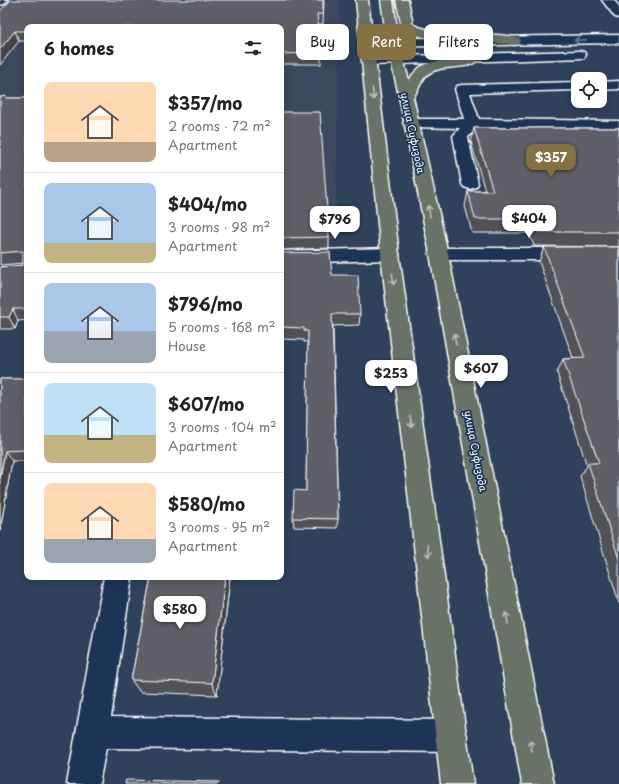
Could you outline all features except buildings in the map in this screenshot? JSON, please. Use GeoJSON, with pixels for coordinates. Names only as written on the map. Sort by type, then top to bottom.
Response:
{"type":"FeatureCollection","features":[{"type":"Feature","properties":{"kind":"main road"},"geometry":{"type":"LineString","coordinates":[[362,0],[365,24]]}},
{"type":"Feature","properties":{"kind":"main road","name":"улица Суфизода"},"geometry":{"type":"LineString","coordinates":[[387,0],[391,24]]}},
{"type":"Feature","properties":{"kind":"main road"},"geometry":{"type":"LineString","coordinates":[[402,0],[408,27],[419,33],[440,36],[498,38],[515,41]]}},
{"type":"Feature","properties":{"kind":"main road"},"geometry":{"type":"LineString","coordinates":[[369,60],[390,254],[457,784]]}},
{"type":"Feature","properties":{"kind":"main road","name":"улица Суфизода"},"geometry":{"type":"LineString","coordinates":[[397,60],[439,254],[538,784]]}},
{"type":"Feature","properties":{"kind":"main road"},"geometry":{"type":"LineString","coordinates":[[406,96],[412,92],[417,79],[423,70],[433,66],[465,62],[470,60]]}},
{"type":"Feature","properties":{"kind":"street"},"geometry":{"type":"LineString","coordinates":[[608,0],[619,15]]}},
{"type":"Feature","properties":{"kind":"street"},"geometry":{"type":"LineString","coordinates":[[416,50],[515,41],[619,39]]}},
{"type":"Feature","properties":{"kind":"street"},"geometry":{"type":"LineString","coordinates":[[493,57],[589,54]]}},
{"type":"Feature","properties":{"kind":"street"},"geometry":{"type":"LineString","coordinates":[[607,86],[619,85]]}},
{"type":"Feature","properties":{"kind":"street"},"geometry":{"type":"LineString","coordinates":[[473,124],[462,88],[571,86]]}},
{"type":"Feature","properties":{"kind":"street"},"geometry":{"type":"LineString","coordinates":[[410,123],[619,125]]}},
{"type":"Feature","properties":{"kind":"street"},"geometry":{"type":"LineString","coordinates":[[470,184],[460,136],[473,124]]}},
{"type":"Feature","properties":{"kind":"street"},"geometry":{"type":"LineString","coordinates":[[284,257],[390,254]]}},
{"type":"Feature","properties":{"kind":"street"},"geometry":{"type":"LineString","coordinates":[[439,254],[619,254]]}},
{"type":"Feature","properties":{"kind":"street"},"geometry":{"type":"LineString","coordinates":[[83,784],[118,580]]}},
{"type":"Feature","properties":{"kind":"street"},"geometry":{"type":"LineString","coordinates":[[93,732],[451,736]]}},
{"type":"Feature","properties":{"kind":"shaded area"},"geometry":{"type":"Polygon","coordinates":[[[16,0],[340,0],[340,24],[296,24],[296,60],[339,60],[335,240],[284,243],[284,24],[24,24],[24,259],[0,261],[0,17],[16,0]]]}}]}
